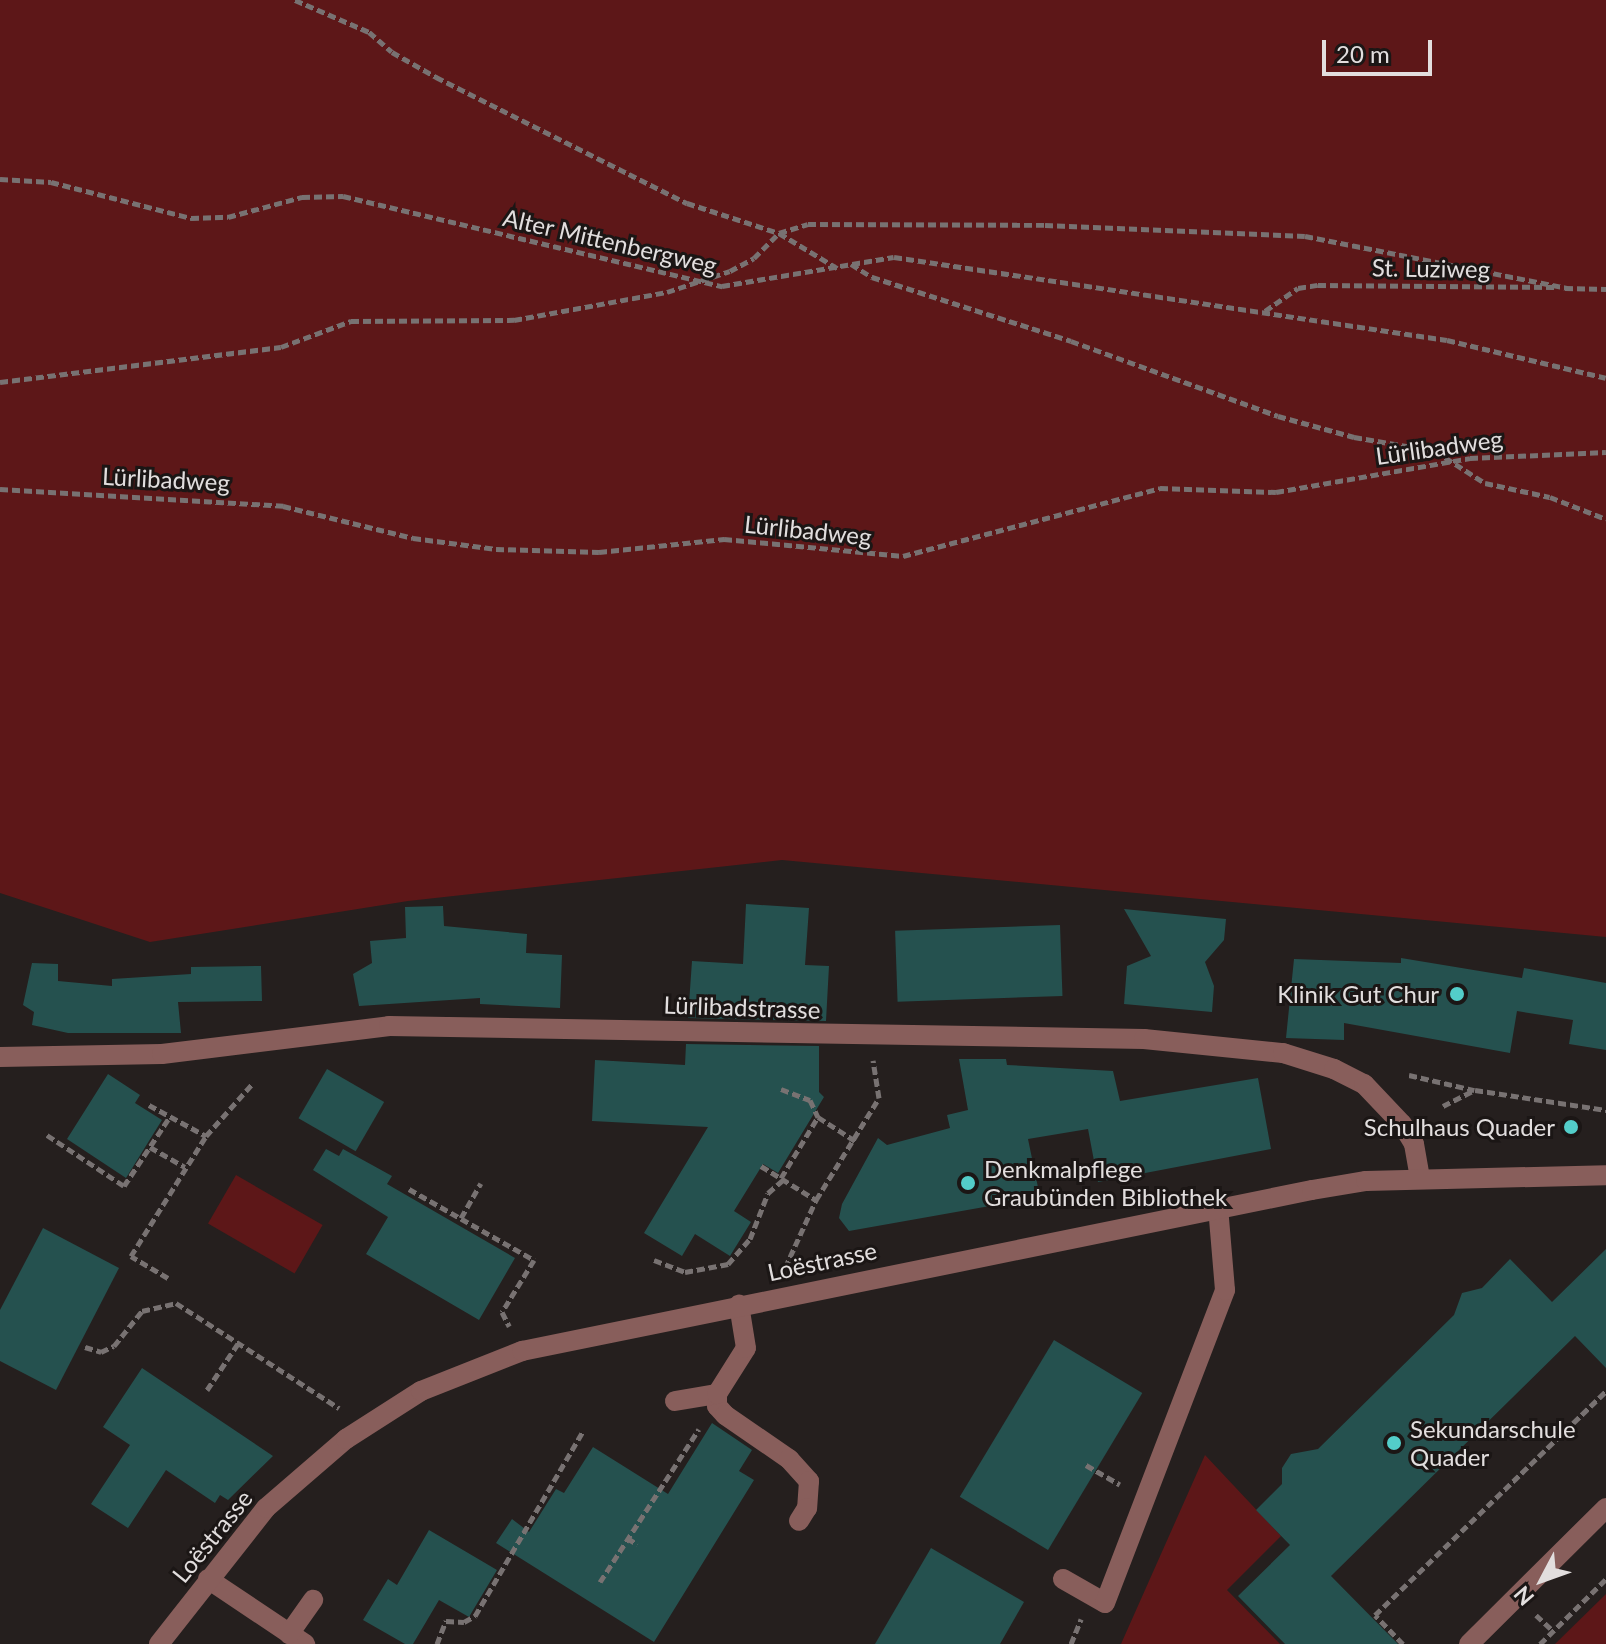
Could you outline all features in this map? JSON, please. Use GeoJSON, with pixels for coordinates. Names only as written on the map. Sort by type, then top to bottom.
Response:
{"type":"FeatureCollection","features":[{"type":"Feature","properties":{"kind":"street","name":"Lürlibadstrasse"},"geometry":{"type":"LineString","coordinates":[[0,1056],[162,1054],[389,1026],[1144,1039],[1283,1053],[1364,1084],[1402,1124],[1414,1144],[1420,1178]]}},
{"type":"Feature","properties":{"kind":"street","name":"Loëstrasse"},"geometry":{"type":"LineString","coordinates":[[159,1644],[266,1508],[305,1472],[346,1439],[421,1391],[522,1351],[1218,1206],[1366,1181],[1606,1175]]}},
{"type":"Feature","properties":{"kind":"street"},"geometry":{"type":"LineString","coordinates":[[1063,1579],[1105,1603],[1225,1290],[1218,1206]]}},
{"type":"Feature","properties":{"kind":"street"},"geometry":{"type":"LineString","coordinates":[[717,1400],[746,1348],[739,1305]]}},
{"type":"Feature","properties":{"kind":"street"},"geometry":{"type":"LineString","coordinates":[[675,1401],[717,1400],[789,1459],[809,1481],[807,1508],[799,1521]]}},
{"type":"Feature","properties":{"kind":"street"},"geometry":{"type":"LineString","coordinates":[[1469,1644],[1606,1508]]}},
{"type":"Feature","properties":{"kind":"street"},"geometry":{"type":"LineString","coordinates":[[208,1579],[297,1639],[313,1600]]}},
{"type":"Feature","properties":{"kind":"path"},"geometry":{"type":"LineString","coordinates":[[295,0],[369,32],[392,52],[436,77],[687,203],[779,233],[837,268]]}},
{"type":"Feature","properties":{"kind":"path","name":"Alter Mittenbergweg"},"geometry":{"type":"LineString","coordinates":[[0,179],[51,182],[191,218],[228,217],[302,197],[343,196],[698,283],[744,285],[894,257],[1135,297],[1264,312],[1447,340],[1606,378]]}},
{"type":"Feature","properties":{"kind":"path"},"geometry":{"type":"LineString","coordinates":[[0,382],[266,350],[351,321],[514,320],[698,283],[754,258],[779,233],[808,224],[856,221],[1305,236],[1567,288]]}},
{"type":"Feature","properties":{"kind":"path"},"geometry":{"type":"LineString","coordinates":[[850,264],[872,277],[1071,341],[1264,412],[1354,437],[1435,451],[1485,483],[1550,497],[1606,519]]}},
{"type":"Feature","properties":{"kind":"path","name":"St. Luziweg"},"geometry":{"type":"LineString","coordinates":[[1264,312],[1298,288],[1318,285],[1606,289]]}},
{"type":"Feature","properties":{"kind":"path","name":"Lürlibadweg"},"geometry":{"type":"LineString","coordinates":[[0,489],[291,507],[413,538],[496,549],[599,552],[715,539],[903,556],[1160,488],[1276,492],[1452,460],[1606,452]]}},
{"type":"Feature","properties":{"kind":"path"},"geometry":{"type":"LineString","coordinates":[[785,1269],[816,1200],[857,1142],[879,1098],[873,1059]]}},
{"type":"Feature","properties":{"kind":"path"},"geometry":{"type":"LineString","coordinates":[[1409,1075],[1475,1090],[1606,1110]]}},
{"type":"Feature","properties":{"kind":"path"},"geometry":{"type":"LineString","coordinates":[[168,1278],[131,1256],[206,1136],[253,1083]]}},
{"type":"Feature","properties":{"kind":"path"},"geometry":{"type":"LineString","coordinates":[[781,1089],[810,1100],[818,1117],[857,1142]]}},
{"type":"Feature","properties":{"kind":"path"},"geometry":{"type":"LineString","coordinates":[[1443,1106],[1475,1090]]}},
{"type":"Feature","properties":{"kind":"path"},"geometry":{"type":"LineString","coordinates":[[149,1105],[206,1136]]}},
{"type":"Feature","properties":{"kind":"path"},"geometry":{"type":"LineString","coordinates":[[654,1260],[685,1272],[728,1264],[750,1239],[770,1191],[782,1179],[818,1117]]}},
{"type":"Feature","properties":{"kind":"path"},"geometry":{"type":"LineString","coordinates":[[47,1135],[124,1186],[169,1118]]}},
{"type":"Feature","properties":{"kind":"path"},"geometry":{"type":"LineString","coordinates":[[150,1147],[185,1167]]}},
{"type":"Feature","properties":{"kind":"path"},"geometry":{"type":"LineString","coordinates":[[761,1166],[816,1200]]}},
{"type":"Feature","properties":{"kind":"path"},"geometry":{"type":"LineString","coordinates":[[461,1218],[481,1183]]}},
{"type":"Feature","properties":{"kind":"path"},"geometry":{"type":"LineString","coordinates":[[409,1189],[534,1260],[502,1312],[510,1327]]}},
{"type":"Feature","properties":{"kind":"path"},"geometry":{"type":"LineString","coordinates":[[85,1347],[101,1352],[114,1346],[142,1311],[164,1303],[176,1303],[339,1408]]}},
{"type":"Feature","properties":{"kind":"path"},"geometry":{"type":"LineString","coordinates":[[207,1390],[239,1342]]}},
{"type":"Feature","properties":{"kind":"path"},"geometry":{"type":"LineString","coordinates":[[1403,1644],[1375,1615],[1606,1391]]}},
{"type":"Feature","properties":{"kind":"path"},"geometry":{"type":"LineString","coordinates":[[600,1582],[717,1400]]}},
{"type":"Feature","properties":{"kind":"path"},"geometry":{"type":"LineString","coordinates":[[437,1644],[446,1621],[464,1622],[475,1616],[583,1431]]}},
{"type":"Feature","properties":{"kind":"path"},"geometry":{"type":"LineString","coordinates":[[679,1456],[688,1461]]}},
{"type":"Feature","properties":{"kind":"path"},"geometry":{"type":"LineString","coordinates":[[1086,1465],[1146,1499]]}},
{"type":"Feature","properties":{"kind":"path"},"geometry":{"type":"LineString","coordinates":[[627,1538],[637,1544]]}},
{"type":"Feature","properties":{"kind":"path"},"geometry":{"type":"LineString","coordinates":[[1540,1644],[1606,1579]]}},
{"type":"Feature","properties":{"kind":"shaded area"},"geometry":{"type":"Polygon","coordinates":[[[0,0],[1606,0],[1606,937],[782,860],[408,901],[150,942],[0,893],[0,0]]]}},
{"type":"Feature","properties":{"kind":"shaded area"},"geometry":{"type":"Polygon","coordinates":[[[236,1175],[323,1225],[295,1273],[208,1223],[236,1175]]]}},
{"type":"Feature","properties":{"kind":"shaded area"},"geometry":{"type":"Polygon","coordinates":[[[1205,1455],[1281,1536],[1227,1590],[1280,1644],[1121,1644],[1205,1455]]]}},
{"type":"Feature","properties":{"kind":"shaded area"},"geometry":{"type":"Polygon","coordinates":[[[1606,1594],[1606,1644],[1555,1644],[1606,1594]]]}},
{"type":"Feature","properties":{"kind":"building"},"geometry":{"type":"Polygon","coordinates":[[[746,904],[809,908],[805,965],[829,966],[826,1021],[688,1018],[692,961],[743,964],[746,904]]]}},
{"type":"Feature","properties":{"kind":"building"},"geometry":{"type":"Polygon","coordinates":[[[443,906],[444,926],[527,934],[526,953],[562,955],[560,1008],[480,1004],[480,998],[359,1006],[353,974],[372,963],[370,941],[406,938],[405,907],[443,906]]]}},
{"type":"Feature","properties":{"kind":"building"},"geometry":{"type":"Polygon","coordinates":[[[1124,909],[1226,919],[1224,940],[1205,962],[1214,986],[1212,1012],[1124,1004],[1127,966],[1151,956],[1124,909]]]}},
{"type":"Feature","properties":{"kind":"building"},"geometry":{"type":"Polygon","coordinates":[[[1060,925],[1062,996],[898,1002],[895,931],[1060,925]]]}},
{"type":"Feature","properties":{"kind":"building"},"geometry":{"type":"Polygon","coordinates":[[[1401,958],[1522,978],[1524,968],[1606,983],[1606,1050],[1569,1044],[1573,1020],[1517,1011],[1510,1053],[1344,1023],[1344,1040],[1286,1038],[1294,959],[1401,963],[1401,958]]]}},
{"type":"Feature","properties":{"kind":"building"},"geometry":{"type":"Polygon","coordinates":[[[32,963],[58,964],[58,981],[112,986],[112,979],[191,974],[191,967],[261,966],[262,1001],[178,1002],[181,1033],[68,1033],[32,1025],[34,1012],[23,1005],[32,963]]]}},
{"type":"Feature","properties":{"kind":"building"},"geometry":{"type":"Polygon","coordinates":[[[686,1044],[819,1046],[819,1092],[824,1097],[778,1173],[763,1164],[734,1211],[751,1222],[730,1256],[695,1234],[682,1256],[644,1233],[708,1127],[592,1121],[595,1060],[685,1065],[686,1044]]]}},
{"type":"Feature","properties":{"kind":"building"},"geometry":{"type":"Polygon","coordinates":[[[959,1059],[1006,1059],[1007,1065],[1113,1071],[1120,1101],[1258,1078],[1271,1149],[1098,1182],[1088,1129],[1028,1139],[1040,1197],[849,1231],[839,1218],[842,1204],[878,1138],[887,1145],[950,1128],[947,1115],[968,1110],[959,1059]]]}},
{"type":"Feature","properties":{"kind":"building"},"geometry":{"type":"Polygon","coordinates":[[[327,1069],[384,1102],[356,1151],[299,1118],[327,1069]]]}},
{"type":"Feature","properties":{"kind":"building"},"geometry":{"type":"Polygon","coordinates":[[[108,1074],[140,1095],[135,1103],[162,1120],[126,1178],[67,1139],[108,1074]]]}},
{"type":"Feature","properties":{"kind":"building"},"geometry":{"type":"Polygon","coordinates":[[[326,1149],[339,1156],[343,1149],[392,1176],[387,1184],[515,1258],[479,1320],[366,1254],[388,1217],[313,1170],[326,1149]]]}},
{"type":"Feature","properties":{"kind":"building"},"geometry":{"type":"Polygon","coordinates":[[[43,1228],[119,1268],[56,1390],[0,1361],[0,1310],[43,1228]]]}},
{"type":"Feature","properties":{"kind":"building"},"geometry":{"type":"Polygon","coordinates":[[[1606,1249],[1606,1368],[1575,1336],[1331,1576],[1398,1644],[1285,1644],[1238,1596],[1290,1545],[1256,1510],[1282,1484],[1282,1468],[1291,1454],[1318,1449],[1454,1315],[1462,1293],[1482,1288],[1510,1259],[1552,1302],[1606,1249]]]}},
{"type":"Feature","properties":{"kind":"building"},"geometry":{"type":"Polygon","coordinates":[[[1054,1340],[1142,1393],[1048,1550],[960,1497],[1054,1340]]]}},
{"type":"Feature","properties":{"kind":"building"},"geometry":{"type":"Polygon","coordinates":[[[142,1368],[273,1456],[228,1500],[220,1495],[215,1503],[166,1470],[128,1528],[91,1504],[130,1445],[103,1427],[142,1368]]]}},
{"type":"Feature","properties":{"kind":"building"},"geometry":{"type":"Polygon","coordinates":[[[712,1423],[752,1450],[739,1471],[754,1480],[654,1642],[496,1543],[512,1519],[529,1532],[556,1489],[564,1493],[593,1447],[668,1494],[712,1423]]]}},
{"type":"Feature","properties":{"kind":"building"},"geometry":{"type":"Polygon","coordinates":[[[429,1530],[497,1570],[469,1617],[439,1600],[413,1644],[405,1644],[363,1620],[388,1579],[397,1585],[429,1530]]]}},
{"type":"Feature","properties":{"kind":"building"},"geometry":{"type":"Polygon","coordinates":[[[931,1548],[1024,1602],[1000,1644],[875,1644],[931,1548]]]}},
{"type":"Feature","properties":{"kind":"place","name":"Klinik Gut Chur"},"geometry":{"type":"Point","coordinates":[1457,994]}},
{"type":"Feature","properties":{"kind":"place","name":"Schulhaus Quader"},"geometry":{"type":"Point","coordinates":[1571,1127]}},
{"type":"Feature","properties":{"kind":"place","name":"Denkmalpflege Graubünden Bibliothek"},"geometry":{"type":"Point","coordinates":[968,1183]}},
{"type":"Feature","properties":{"kind":"place","name":"Sekundarschule Quader"},"geometry":{"type":"Point","coordinates":[1394,1443]}}]}
